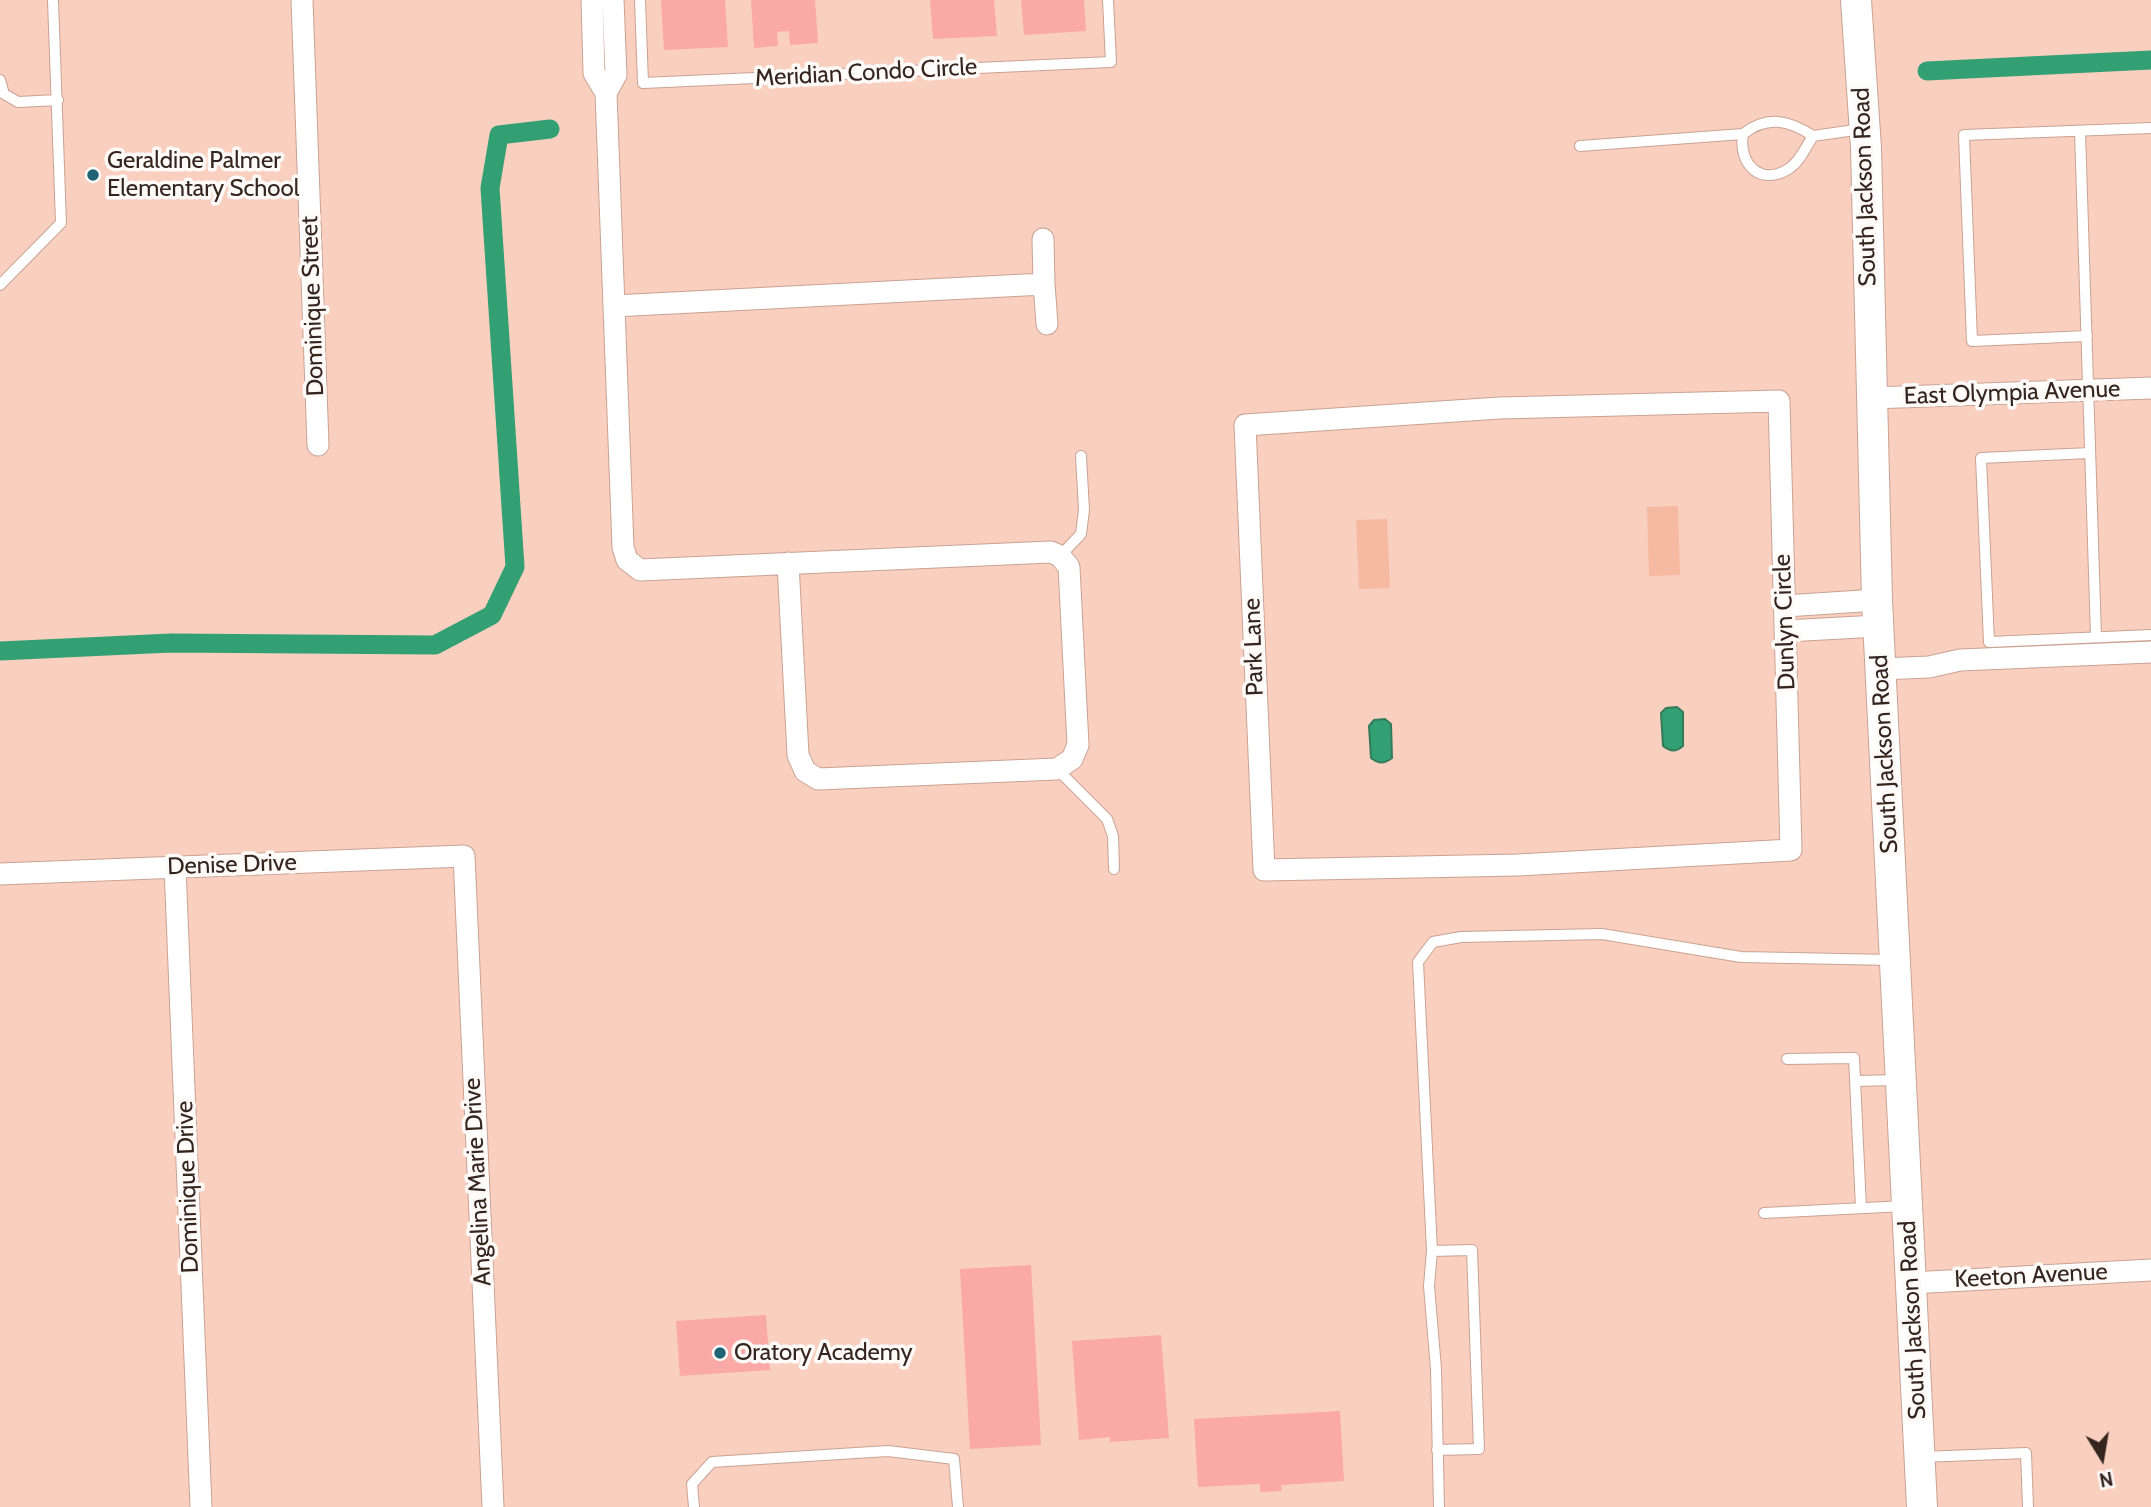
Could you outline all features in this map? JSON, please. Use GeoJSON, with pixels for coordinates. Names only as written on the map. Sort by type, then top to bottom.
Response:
{"type":"FeatureCollection","features":[{"type":"Feature","properties":{"kind":"main road","name":"South Jackson Road"},"geometry":{"type":"LineString","coordinates":[[1856,0],[1865,128],[1878,613],[1922,1507]]}},
{"type":"Feature","properties":{"kind":"street","name":"Dominique Street"},"geometry":{"type":"LineString","coordinates":[[302,0],[318,445]]}},
{"type":"Feature","properties":{"kind":"street"},"geometry":{"type":"LineString","coordinates":[[592,0],[594,73],[606,93],[623,547],[627,561],[640,570],[1051,552],[1060,556],[1069,567],[1078,745],[1072,759],[1057,769],[818,779],[805,771],[798,755],[788,564]]}},
{"type":"Feature","properties":{"kind":"street"},"geometry":{"type":"LineString","coordinates":[[606,93],[616,75],[614,0]]}},
{"type":"Feature","properties":{"kind":"street"},"geometry":{"type":"LineString","coordinates":[[1043,239],[1047,324]]}},
{"type":"Feature","properties":{"kind":"street"},"geometry":{"type":"LineString","coordinates":[[614,306],[1044,285]]}},
{"type":"Feature","properties":{"kind":"street","name":"East Olympia Avenue"},"geometry":{"type":"LineString","coordinates":[[1872,398],[2151,387]]}},
{"type":"Feature","properties":{"kind":"street","name":"Dunlyn Circle"},"geometry":{"type":"LineString","coordinates":[[1245,425],[1500,408],[1779,401],[1791,850],[1518,866],[1264,870]]}},
{"type":"Feature","properties":{"kind":"street","name":"Park Lane"},"geometry":{"type":"LineString","coordinates":[[1245,425],[1264,870]]}},
{"type":"Feature","properties":{"kind":"street"},"geometry":{"type":"LineString","coordinates":[[1785,606],[1878,613]]}},
{"type":"Feature","properties":{"kind":"street"},"geometry":{"type":"LineString","coordinates":[[1786,631],[1878,613]]}},
{"type":"Feature","properties":{"kind":"street"},"geometry":{"type":"LineString","coordinates":[[1881,668],[1929,667],[1960,660],[2151,652]]}},
{"type":"Feature","properties":{"kind":"street","name":"Denise Drive"},"geometry":{"type":"LineString","coordinates":[[0,874],[464,856]]}},
{"type":"Feature","properties":{"kind":"street","name":"Angelina Marie Drive"},"geometry":{"type":"LineString","coordinates":[[464,856],[493,1507]]}},
{"type":"Feature","properties":{"kind":"street","name":"Dominique Drive"},"geometry":{"type":"LineString","coordinates":[[175,867],[201,1507]]}},
{"type":"Feature","properties":{"kind":"street","name":"Keeton Avenue"},"geometry":{"type":"LineString","coordinates":[[1911,1283],[2151,1270]]}},
{"type":"Feature","properties":{"kind":"lane"},"geometry":{"type":"LineString","coordinates":[[0,285],[61,223],[53,0]]}},
{"type":"Feature","properties":{"kind":"lane","name":"Meridian Condo Circle"},"geometry":{"type":"LineString","coordinates":[[640,0],[643,83],[1111,62],[1108,0]]}},
{"type":"Feature","properties":{"kind":"lane"},"geometry":{"type":"LineString","coordinates":[[0,80],[5,94],[18,102],[58,100]]}},
{"type":"Feature","properties":{"kind":"lane"},"geometry":{"type":"LineString","coordinates":[[1580,146],[1743,134],[1753,126],[1767,121],[1780,121],[1799,127],[1812,136],[1865,128]]}},
{"type":"Feature","properties":{"kind":"lane"},"geometry":{"type":"LineString","coordinates":[[2087,336],[1972,341],[1964,135],[2151,128]]}},
{"type":"Feature","properties":{"kind":"lane"},"geometry":{"type":"LineString","coordinates":[[2080,131],[2096,637]]}},
{"type":"Feature","properties":{"kind":"lane"},"geometry":{"type":"LineString","coordinates":[[1743,134],[1741,145],[1745,157],[1751,168],[1762,176],[1775,175],[1792,167],[1812,136]]}},
{"type":"Feature","properties":{"kind":"lane"},"geometry":{"type":"LineString","coordinates":[[2090,453],[1981,458],[1989,642],[2151,635]]}},
{"type":"Feature","properties":{"kind":"lane"},"geometry":{"type":"LineString","coordinates":[[1060,556],[1081,534],[1084,510],[1081,456]]}},
{"type":"Feature","properties":{"kind":"lane"},"geometry":{"type":"LineString","coordinates":[[1057,769],[1107,819],[1113,835],[1114,869]]}},
{"type":"Feature","properties":{"kind":"lane"},"geometry":{"type":"LineString","coordinates":[[1439,1507],[1436,1368],[1429,1286],[1432,1251],[1418,962],[1433,942],[1461,937],[1602,934],[1741,957],[1895,960]]}},
{"type":"Feature","properties":{"kind":"lane"},"geometry":{"type":"LineString","coordinates":[[1787,1059],[1854,1058],[1861,1209]]}},
{"type":"Feature","properties":{"kind":"lane"},"geometry":{"type":"LineString","coordinates":[[1856,1081],[1901,1079]]}},
{"type":"Feature","properties":{"kind":"lane"},"geometry":{"type":"LineString","coordinates":[[1764,1213],[1908,1206]]}},
{"type":"Feature","properties":{"kind":"lane"},"geometry":{"type":"LineString","coordinates":[[1432,1251],[1472,1250],[1479,1436],[1479,1449],[1437,1450]]}},
{"type":"Feature","properties":{"kind":"lane"},"geometry":{"type":"LineString","coordinates":[[694,1507],[692,1484],[712,1462],[888,1451],[954,1459],[958,1507]]}},
{"type":"Feature","properties":{"kind":"lane"},"geometry":{"type":"LineString","coordinates":[[1920,1457],[2025,1453],[2028,1507]]}},
{"type":"Feature","properties":{"kind":"shaded area"},"geometry":{"type":"Polygon","coordinates":[[[1678,506],[1680,575],[1649,576],[1647,507],[1678,506]]]}},
{"type":"Feature","properties":{"kind":"shaded area"},"geometry":{"type":"Polygon","coordinates":[[[1387,519],[1390,588],[1359,589],[1356,520],[1387,519]]]}},
{"type":"Feature","properties":{"kind":"shaded area"},"geometry":{"type":"Polygon","coordinates":[[[1677,707],[1683,712],[1683,746],[1673,750],[1663,746],[1661,713],[1666,708],[1677,707]]]}},
{"type":"Feature","properties":{"kind":"shaded area"},"geometry":{"type":"Polygon","coordinates":[[[1385,719],[1391,724],[1392,758],[1382,762],[1371,758],[1369,726],[1374,720],[1385,719]]]}},
{"type":"Feature","properties":{"kind":"building"},"geometry":{"type":"Polygon","coordinates":[[[661,0],[725,0],[728,47],[664,50],[661,0]]]}},
{"type":"Feature","properties":{"kind":"building"},"geometry":{"type":"Polygon","coordinates":[[[751,0],[815,0],[818,43],[790,45],[789,31],[777,32],[778,46],[754,48],[751,0]]]}},
{"type":"Feature","properties":{"kind":"building"},"geometry":{"type":"Polygon","coordinates":[[[930,0],[994,0],[997,36],[933,39],[930,0]]]}},
{"type":"Feature","properties":{"kind":"building"},"geometry":{"type":"Polygon","coordinates":[[[1021,0],[1084,0],[1086,31],[1024,35],[1021,0]]]}},
{"type":"Feature","properties":{"kind":"building"},"geometry":{"type":"Polygon","coordinates":[[[1031,1265],[1041,1445],[970,1449],[960,1269],[1031,1265]]]}},
{"type":"Feature","properties":{"kind":"building"},"geometry":{"type":"Polygon","coordinates":[[[766,1315],[770,1370],[680,1376],[676,1321],[766,1315]]]}},
{"type":"Feature","properties":{"kind":"building"},"geometry":{"type":"Polygon","coordinates":[[[1161,1335],[1169,1438],[1110,1442],[1110,1437],[1079,1440],[1072,1341],[1161,1335]]]}},
{"type":"Feature","properties":{"kind":"building"},"geometry":{"type":"Polygon","coordinates":[[[1340,1411],[1344,1481],[1281,1485],[1282,1491],[1260,1492],[1260,1484],[1198,1487],[1194,1419],[1340,1411]]]}},
{"type":"Feature","properties":{"kind":"waterway"},"geometry":{"type":"LineString","coordinates":[[1927,71],[2151,60]]}},
{"type":"Feature","properties":{"kind":"waterway"},"geometry":{"type":"LineString","coordinates":[[0,651],[171,643],[435,645],[492,615],[515,567],[490,188],[499,135],[550,129]]}},
{"type":"Feature","properties":{"kind":"place","name":"Geraldine Palmer Elementary School"},"geometry":{"type":"Point","coordinates":[93,175]}},
{"type":"Feature","properties":{"kind":"place","name":"Oratory Academy"},"geometry":{"type":"Point","coordinates":[720,1353]}}]}
